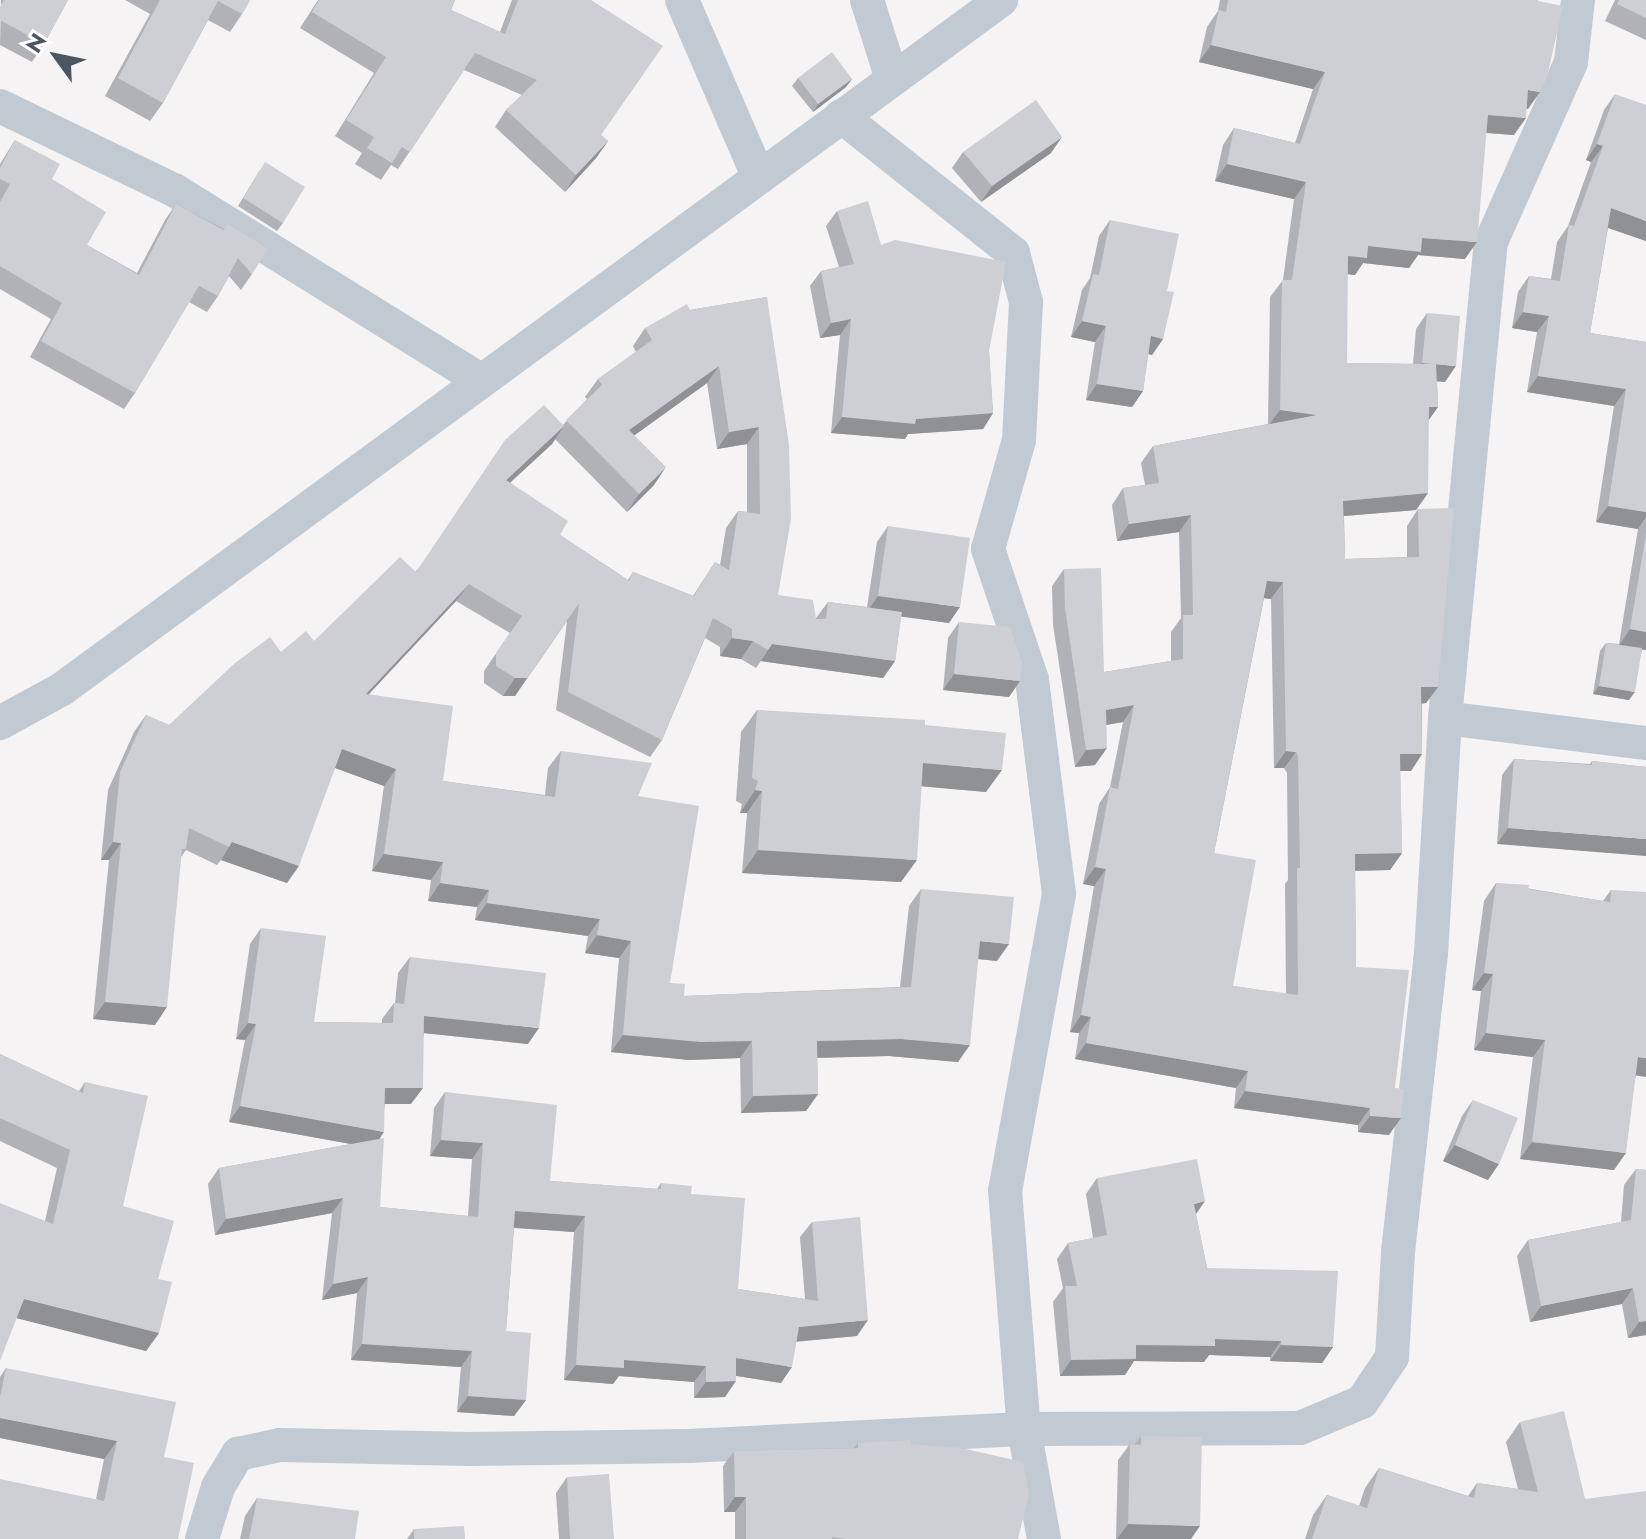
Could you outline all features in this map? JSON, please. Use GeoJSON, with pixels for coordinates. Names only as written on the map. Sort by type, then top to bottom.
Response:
{"type":"FeatureCollection","features":[{"type":"Feature","properties":{"kind":"street"},"geometry":{"type":"LineString","coordinates":[[682,0],[758,176]]}},
{"type":"Feature","properties":{"kind":"street"},"geometry":{"type":"LineString","coordinates":[[867,0],[892,79]]}},
{"type":"Feature","properties":{"kind":"street"},"geometry":{"type":"LineString","coordinates":[[0,723],[62,689],[1001,0]]}},
{"type":"Feature","properties":{"kind":"street"},"geometry":{"type":"LineString","coordinates":[[202,1539],[218,1487],[238,1454],[280,1445],[469,1449],[689,1446],[1024,1429],[1300,1428],[1362,1402],[1392,1357],[1398,1252],[1431,954],[1445,718],[1491,242],[1571,62],[1578,0]]}},
{"type":"Feature","properties":{"kind":"street"},"geometry":{"type":"LineString","coordinates":[[0,106],[174,190],[480,380]]}},
{"type":"Feature","properties":{"kind":"street"},"geometry":{"type":"LineString","coordinates":[[841,116],[1013,253],[1026,302],[1019,440],[988,549],[1032,680],[1059,894],[1005,1190],[1024,1429],[1044,1539]]}},
{"type":"Feature","properties":{"kind":"street"},"geometry":{"type":"LineString","coordinates":[[1445,718],[1646,743]]}},
{"type":"Feature","properties":{"kind":"building"},"geometry":{"type":"Polygon","coordinates":[[[4,0],[68,0],[44,44],[0,20],[0,7],[4,0]]]}},
{"type":"Feature","properties":{"kind":"building"},"geometry":{"type":"Polygon","coordinates":[[[160,0],[250,0],[242,14],[218,1],[163,103],[118,78],[160,0]]]}},
{"type":"Feature","properties":{"kind":"building"},"geometry":{"type":"Polygon","coordinates":[[[319,0],[455,0],[451,10],[505,34],[518,0],[591,0],[663,46],[601,135],[608,141],[576,175],[506,110],[537,80],[475,53],[410,152],[402,147],[392,163],[367,148],[374,137],[346,120],[386,57],[312,12],[319,0]]]}},
{"type":"Feature","properties":{"kind":"building"},"geometry":{"type":"Polygon","coordinates":[[[1228,0],[1538,0],[1563,6],[1547,77],[1540,92],[1528,90],[1526,118],[1488,115],[1477,242],[1422,238],[1421,252],[1368,246],[1367,258],[1348,256],[1347,363],[1436,364],[1438,407],[1429,407],[1428,493],[1343,501],[1345,559],[1419,557],[1418,509],[1454,508],[1438,687],[1421,687],[1422,754],[1400,754],[1402,853],[1355,854],[1356,967],[1409,970],[1395,1088],[1404,1089],[1401,1118],[1370,1116],[1370,1108],[1245,1091],[1248,1071],[1086,1043],[1091,1017],[1081,1015],[1106,869],[1095,867],[1110,787],[1118,789],[1134,705],[1106,710],[1107,748],[1086,750],[1065,608],[1064,569],[1101,568],[1104,672],[1183,659],[1183,615],[1193,615],[1191,515],[1129,524],[1123,488],[1159,483],[1153,446],[1317,415],[1280,410],[1282,280],[1292,280],[1306,182],[1227,164],[1234,128],[1300,144],[1325,72],[1211,45],[1219,10],[1226,12],[1228,0]],[[1267,581],[1214,853],[1256,860],[1233,986],[1298,995],[1298,756],[1296,752],[1286,751],[1283,582],[1267,581]]]}},
{"type":"Feature","properties":{"kind":"building"},"geometry":{"type":"Polygon","coordinates":[[[1619,0],[1646,0],[1646,18],[1617,4],[1619,0]]]}},
{"type":"Feature","properties":{"kind":"building"},"geometry":{"type":"Polygon","coordinates":[[[832,52],[852,79],[818,104],[798,78],[832,52]]]}},
{"type":"Feature","properties":{"kind":"building"},"geometry":{"type":"Polygon","coordinates":[[[1615,94],[1646,105],[1646,221],[1611,208],[1590,333],[1646,342],[1646,512],[1608,506],[1626,389],[1538,376],[1549,316],[1523,312],[1529,276],[1560,281],[1569,225],[1574,226],[1603,146],[1597,144],[1615,94]]]}},
{"type":"Feature","properties":{"kind":"building"},"geometry":{"type":"Polygon","coordinates":[[[1036,100],[1062,137],[992,186],[963,152],[1036,100]]]}},
{"type":"Feature","properties":{"kind":"building"},"geometry":{"type":"Polygon","coordinates":[[[15,140],[60,164],[52,179],[106,212],[87,245],[139,275],[176,204],[224,230],[228,224],[268,249],[252,274],[238,258],[218,296],[199,286],[135,393],[41,341],[62,303],[0,266],[0,202],[10,184],[0,179],[0,168],[15,140]]]}},
{"type":"Feature","properties":{"kind":"building"},"geometry":{"type":"Polygon","coordinates":[[[265,162],[305,187],[283,223],[243,198],[265,162]]]}},
{"type":"Feature","properties":{"kind":"building"},"geometry":{"type":"Polygon","coordinates":[[[868,201],[881,245],[895,240],[1006,262],[989,351],[993,413],[916,419],[915,424],[842,417],[851,319],[831,323],[821,271],[854,264],[837,211],[868,201]]]}},
{"type":"Feature","properties":{"kind":"building"},"geometry":{"type":"Polygon","coordinates":[[[1110,220],[1179,234],[1167,291],[1174,292],[1163,339],[1151,336],[1143,391],[1097,384],[1106,326],[1082,321],[1093,274],[1099,275],[1110,220]]]}},
{"type":"Feature","properties":{"kind":"building"},"geometry":{"type":"Polygon","coordinates":[[[767,297],[789,445],[791,519],[778,595],[813,600],[816,619],[826,619],[828,602],[902,612],[895,661],[772,644],[768,650],[753,641],[732,638],[732,629],[713,618],[662,740],[568,692],[579,603],[527,678],[515,678],[496,666],[496,653],[522,616],[469,584],[366,694],[453,706],[443,781],[555,797],[561,751],[652,763],[638,796],[699,806],[670,983],[685,984],[684,996],[911,987],[921,889],[1014,897],[1009,944],[980,941],[970,1045],[901,1039],[817,1041],[818,1094],[753,1096],[752,1041],[701,1042],[623,1035],[631,941],[597,935],[600,919],[487,903],[489,890],[440,883],[443,862],[384,854],[396,769],[342,749],[299,866],[232,842],[229,847],[189,828],[186,849],[182,849],[167,1007],[105,1002],[121,843],[113,842],[120,772],[146,715],[169,725],[235,663],[270,637],[281,652],[306,631],[314,641],[400,557],[416,572],[505,440],[544,405],[564,426],[506,480],[568,521],[560,535],[629,581],[633,572],[694,596],[715,562],[729,570],[738,511],[760,514],[759,427],[729,432],[719,366],[629,430],[666,467],[639,494],[566,420],[602,385],[598,379],[652,340],[645,328],[687,304],[690,310],[767,297]]]}},
{"type":"Feature","properties":{"kind":"building"},"geometry":{"type":"Polygon","coordinates":[[[1427,313],[1460,316],[1456,366],[1422,363],[1427,313]]]}},
{"type":"Feature","properties":{"kind":"building"},"geometry":{"type":"Polygon","coordinates":[[[888,526],[970,538],[960,607],[878,596],[888,526]]]}},
{"type":"Feature","properties":{"kind":"building"},"geometry":{"type":"Polygon","coordinates":[[[1646,534],[1646,632],[1630,629],[1646,534]]]}},
{"type":"Feature","properties":{"kind":"building"},"geometry":{"type":"Polygon","coordinates":[[[959,622],[1010,627],[1022,663],[1020,681],[954,674],[959,622]]]}},
{"type":"Feature","properties":{"kind":"building"},"geometry":{"type":"Polygon","coordinates":[[[1606,643],[1642,648],[1635,692],[1599,686],[1606,643]]]}},
{"type":"Feature","properties":{"kind":"building"},"geometry":{"type":"Polygon","coordinates":[[[757,710],[925,720],[925,725],[1006,733],[1002,770],[923,763],[917,860],[758,850],[762,791],[755,790],[758,781],[752,778],[757,710]]]}},
{"type":"Feature","properties":{"kind":"building"},"geometry":{"type":"Polygon","coordinates":[[[1514,759],[1592,765],[1592,761],[1646,767],[1646,839],[1508,828],[1514,759]]]}},
{"type":"Feature","properties":{"kind":"building"},"geometry":{"type":"Polygon","coordinates":[[[1496,883],[1529,885],[1528,889],[1610,902],[1611,890],[1646,892],[1646,1058],[1638,1057],[1626,1153],[1532,1142],[1545,1040],[1486,1033],[1493,974],[1484,973],[1496,883]]]}},
{"type":"Feature","properties":{"kind":"building"},"geometry":{"type":"Polygon","coordinates":[[[261,928],[326,936],[314,1022],[393,1023],[394,1003],[404,1004],[410,957],[546,973],[539,1028],[424,1016],[423,1088],[385,1088],[384,1132],[240,1106],[256,1024],[248,1023],[261,928]]]}},
{"type":"Feature","properties":{"kind":"building"},"geometry":{"type":"Polygon","coordinates":[[[0,1054],[83,1093],[85,1082],[148,1096],[123,1206],[174,1221],[158,1279],[172,1282],[159,1333],[24,1299],[0,1361],[0,1203],[53,1224],[70,1150],[0,1118],[0,1054]]]}},
{"type":"Feature","properties":{"kind":"building"},"geometry":{"type":"Polygon","coordinates":[[[445,1092],[557,1105],[550,1181],[661,1189],[661,1183],[692,1186],[691,1194],[745,1198],[738,1289],[818,1301],[812,1222],[860,1217],[868,1320],[799,1327],[792,1367],[736,1358],[736,1381],[706,1382],[706,1366],[624,1360],[624,1368],[576,1365],[585,1216],[515,1211],[506,1331],[531,1333],[526,1400],[468,1396],[472,1351],[362,1344],[368,1277],[333,1284],[343,1198],[226,1219],[219,1168],[384,1138],[380,1207],[478,1217],[483,1143],[441,1140],[445,1092]]]}},
{"type":"Feature","properties":{"kind":"building"},"geometry":{"type":"Polygon","coordinates":[[[1473,1100],[1518,1118],[1499,1164],[1455,1145],[1473,1100]]]}},
{"type":"Feature","properties":{"kind":"building"},"geometry":{"type":"Polygon","coordinates":[[[1197,1159],[1205,1201],[1194,1204],[1207,1268],[1338,1271],[1333,1347],[1281,1345],[1281,1341],[1215,1339],[1215,1346],[1136,1345],[1136,1359],[1071,1360],[1065,1286],[1077,1286],[1068,1243],[1107,1235],[1097,1178],[1197,1159]]]}},
{"type":"Feature","properties":{"kind":"building"},"geometry":{"type":"Polygon","coordinates":[[[1636,1169],[1646,1170],[1646,1321],[1639,1322],[1633,1288],[1541,1306],[1528,1240],[1631,1220],[1636,1169]]]}},
{"type":"Feature","properties":{"kind":"building"},"geometry":{"type":"Polygon","coordinates":[[[6,1368],[176,1402],[164,1457],[194,1463],[178,1539],[0,1539],[0,1479],[104,1501],[117,1441],[0,1418],[0,1397],[6,1368]]]}},
{"type":"Feature","properties":{"kind":"building"},"geometry":{"type":"Polygon","coordinates":[[[1564,1411],[1585,1499],[1646,1491],[1646,1539],[1312,1539],[1327,1495],[1367,1508],[1379,1468],[1474,1498],[1477,1483],[1538,1492],[1520,1422],[1564,1411]]]}},
{"type":"Feature","properties":{"kind":"building"},"geometry":{"type":"Polygon","coordinates":[[[1141,1436],[1202,1437],[1200,1526],[1128,1524],[1130,1444],[1141,1445],[1141,1436]]]}},
{"type":"Feature","properties":{"kind":"building"},"geometry":{"type":"Polygon","coordinates":[[[911,1440],[911,1444],[961,1448],[1023,1462],[1029,1494],[1018,1539],[746,1539],[746,1497],[735,1497],[734,1451],[858,1448],[858,1443],[911,1440]]]}},
{"type":"Feature","properties":{"kind":"building"},"geometry":{"type":"Polygon","coordinates":[[[609,1474],[614,1539],[570,1539],[567,1477],[609,1474]]]}},
{"type":"Feature","properties":{"kind":"building"},"geometry":{"type":"Polygon","coordinates":[[[257,1498],[359,1511],[355,1539],[249,1539],[257,1498]]]}},
{"type":"Feature","properties":{"kind":"building"},"geometry":{"type":"Polygon","coordinates":[[[464,1526],[465,1539],[414,1539],[414,1529],[464,1526]]]}}]}
